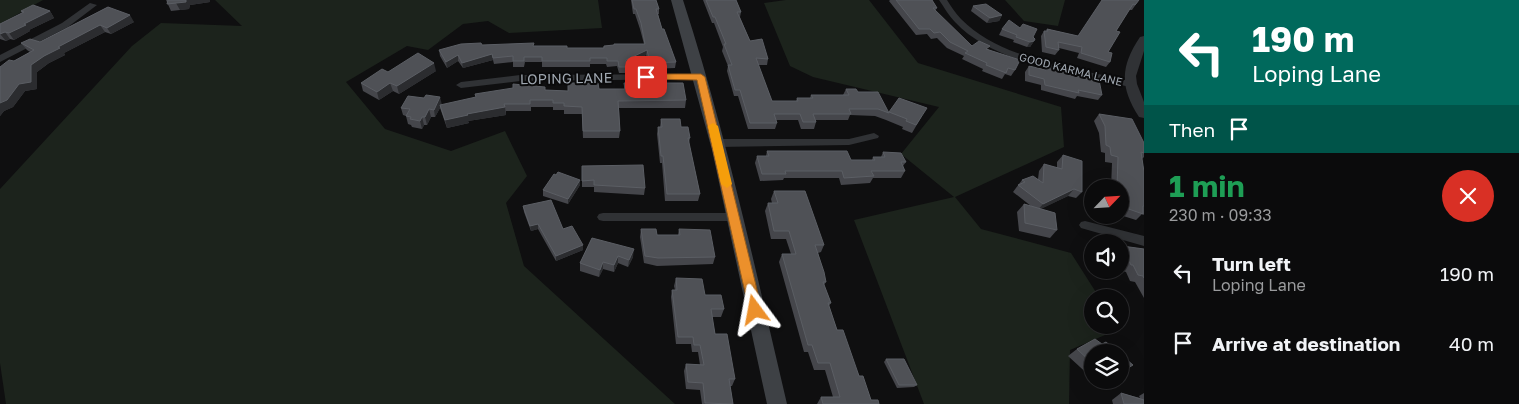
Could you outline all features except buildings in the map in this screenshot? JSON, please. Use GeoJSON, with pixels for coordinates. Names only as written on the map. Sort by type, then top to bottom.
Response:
{"type":"FeatureCollection","features":[{"type":"Feature","properties":{"kind":"main road"},"geometry":{"type":"LineString","coordinates":[[677,0],[701,77],[777,404]]}},
{"type":"Feature","properties":{"kind":"street","name":"GOOD KARMA LANE"},"geometry":{"type":"LineString","coordinates":[[943,0],[952,15],[964,27],[1001,49],[1024,58],[1130,84]]}},
{"type":"Feature","properties":{"kind":"street"},"geometry":{"type":"LineString","coordinates":[[0,59],[65,25],[93,6]]}},
{"type":"Feature","properties":{"kind":"street"},"geometry":{"type":"LineString","coordinates":[[1144,38],[1129,70],[1130,84],[1144,114]]}},
{"type":"Feature","properties":{"kind":"street","name":"LOPING LANE"},"geometry":{"type":"LineString","coordinates":[[462,86],[520,78],[701,77]]}},
{"type":"Feature","properties":{"kind":"street"},"geometry":{"type":"LineString","coordinates":[[717,143],[849,142],[874,136]]}},
{"type":"Feature","properties":{"kind":"street"},"geometry":{"type":"LineString","coordinates":[[603,217],[734,217]]}},
{"type":"Feature","properties":{"kind":"street"},"geometry":{"type":"LineString","coordinates":[[1085,225],[1144,242]]}},
{"type":"Feature","properties":{"kind":"shaded area"},"geometry":{"type":"Polygon","coordinates":[[[0,0],[43,0],[0,24],[0,0]]]}},
{"type":"Feature","properties":{"kind":"shaded area"},"geometry":{"type":"Polygon","coordinates":[[[215,0],[598,0],[602,28],[509,33],[488,21],[463,24],[428,50],[407,46],[346,82],[385,129],[451,151],[505,131],[527,176],[506,203],[524,266],[675,404],[6,404],[0,363],[0,189],[132,46],[161,23],[242,26],[215,0]]]}},
{"type":"Feature","properties":{"kind":"shaded area"},"geometry":{"type":"Polygon","coordinates":[[[786,0],[869,0],[918,63],[1061,107],[1064,147],[955,197],[981,229],[1071,253],[1084,273],[1084,279],[1088,279],[1094,289],[1084,289],[1084,334],[1107,334],[1070,350],[1069,404],[924,404],[854,220],[954,197],[901,154],[939,107],[813,77],[790,66],[764,3],[786,0]]]}},
{"type":"Feature","properties":{"kind":"shaded area"},"geometry":{"type":"Polygon","coordinates":[[[1005,0],[1065,0],[1058,26],[1024,21],[1005,0]]]}},
{"type":"Feature","properties":{"kind":"slow traffic"},"geometry":{"type":"LineString","coordinates":[[713,126],[727,184]]}},
{"type":"Feature","properties":{"kind":"route"},"geometry":{"type":"LineString","coordinates":[[646,77],[701,77],[755,310]]}}]}
